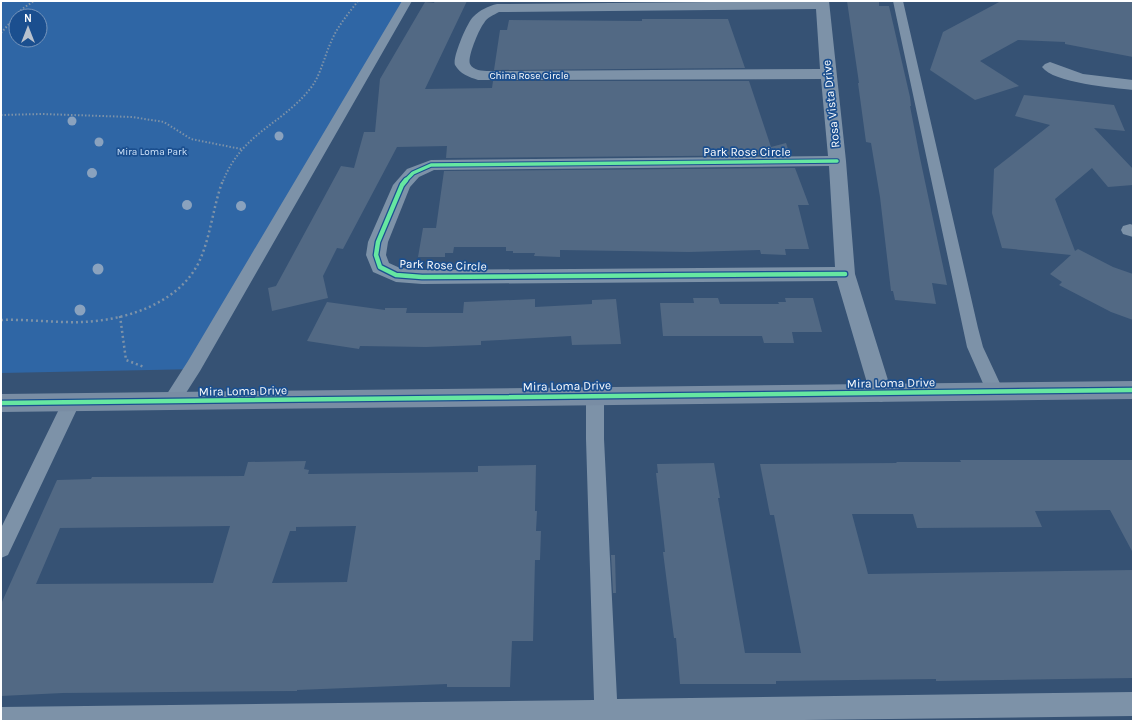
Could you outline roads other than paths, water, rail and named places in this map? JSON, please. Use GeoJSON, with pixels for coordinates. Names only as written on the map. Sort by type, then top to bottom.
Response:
{"type":"FeatureCollection","features":[{"type":"Feature","properties":{"kind":"main road","name":"Mira Loma Drive"},"geometry":{"type":"LineString","coordinates":[[1,403],[881,393],[1132,392]]}},
{"type":"Feature","properties":{"kind":"street","name":"Rosa Vista Drive"},"geometry":{"type":"LineString","coordinates":[[822,3],[837,161],[844,274],[881,393]]}},
{"type":"Feature","properties":{"kind":"street","name":"China Rose Circle"},"geometry":{"type":"LineString","coordinates":[[822,3],[497,8],[486,13],[477,21],[462,56],[462,64],[467,70],[478,75],[494,76],[828,74]]}},
{"type":"Feature","properties":{"kind":"street"},"geometry":{"type":"LineString","coordinates":[[1050,67],[1064,74],[1086,80],[1133,85]]}},
{"type":"Feature","properties":{"kind":"street","name":"Park Rose Circle"},"geometry":{"type":"LineString","coordinates":[[837,161],[431,165],[413,173],[402,185],[378,242],[376,255],[380,267],[396,276],[844,274]]}},
{"type":"Feature","properties":{"kind":"lane"},"geometry":{"type":"LineString","coordinates":[[171,402],[194,366],[407,1]]}},
{"type":"Feature","properties":{"kind":"lane"},"geometry":{"type":"LineString","coordinates":[[898,1],[970,328],[975,347],[995,392]]}},
{"type":"Feature","properties":{"kind":"lane"},"geometry":{"type":"LineString","coordinates":[[595,396],[595,439],[606,711]]}},
{"type":"Feature","properties":{"kind":"lane"},"geometry":{"type":"LineString","coordinates":[[1,549],[71,403]]}},
{"type":"Feature","properties":{"kind":"lane"},"geometry":{"type":"LineString","coordinates":[[1,719],[1133,704]]}},
{"type":"Feature","properties":{"kind":"park label","name":"Mira Loma Park"},"geometry":{"type":"Point","coordinates":[152,152]}}]}
